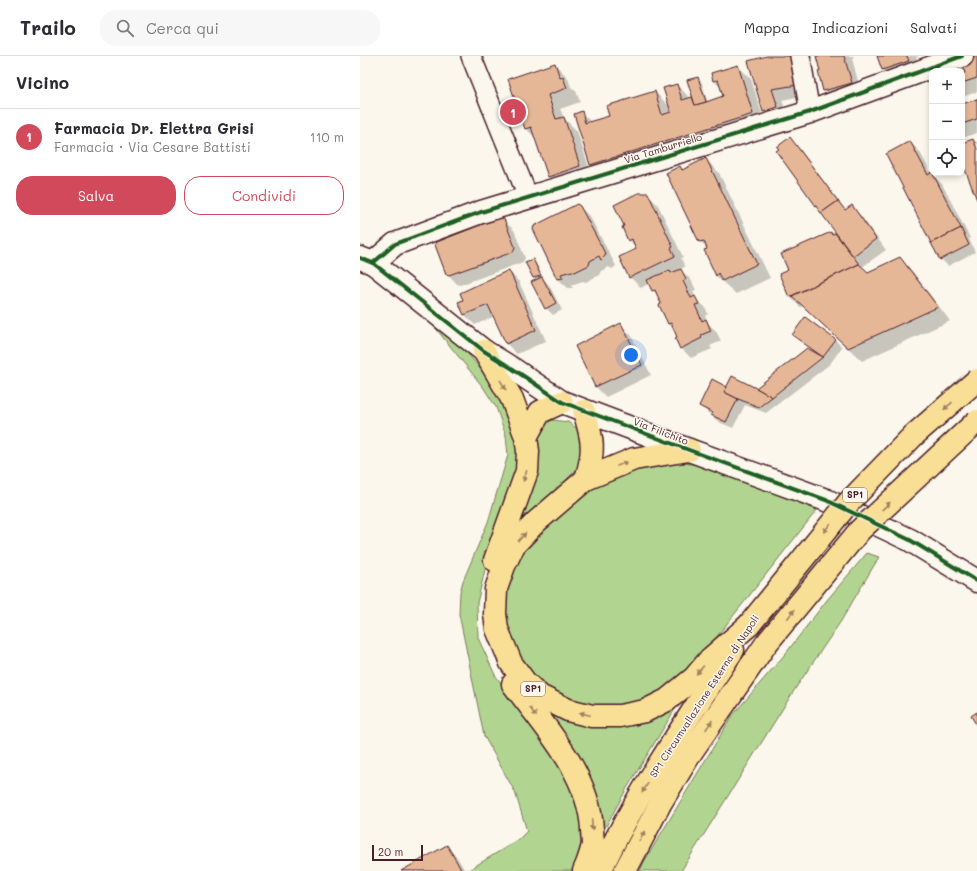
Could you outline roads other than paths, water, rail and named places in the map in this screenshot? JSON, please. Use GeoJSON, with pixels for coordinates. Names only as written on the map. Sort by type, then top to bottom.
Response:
{"type":"FeatureCollection","features":[{"type":"Feature","properties":{"kind":"highway"},"geometry":{"type":"LineString","coordinates":[[484,351],[512,399],[526,437],[528,450],[527,471],[488,581],[484,603],[486,624],[491,646],[500,667],[568,760],[581,783],[588,800],[592,820],[593,844],[584,871]]}},
{"type":"Feature","properties":{"kind":"highway","name":"SP1 Circumvallazione Esterna di Napoli"},"geometry":{"type":"LineString","coordinates":[[600,871],[611,847],[641,794],[688,718],[749,625],[849,502],[913,436],[977,380]]}},
{"type":"Feature","properties":{"kind":"highway"},"geometry":{"type":"LineString","coordinates":[[526,437],[540,412],[562,402]]}},
{"type":"Feature","properties":{"kind":"highway"},"geometry":{"type":"LineString","coordinates":[[584,411],[592,444],[591,461],[586,479]]}},
{"type":"Feature","properties":{"kind":"highway","name":"SP1 Circumvallazione Esterna di Napoli"},"geometry":{"type":"LineString","coordinates":[[624,871],[661,802],[692,751],[766,644],[860,530],[977,421]]}},
{"type":"Feature","properties":{"kind":"highway","name":"SP1"},"geometry":{"type":"LineString","coordinates":[[689,450],[634,459],[586,479],[536,522],[514,545],[504,566],[496,589],[495,614],[497,629],[510,662],[525,682],[540,696],[568,710],[592,716],[620,716],[645,711],[667,700],[694,678],[710,659],[749,625]]}},
{"type":"Feature","properties":{"kind":"street"},"geometry":{"type":"LineString","coordinates":[[471,56],[528,197]]}},
{"type":"Feature","properties":{"kind":"street"},"geometry":{"type":"LineString","coordinates":[[800,56],[810,112]]}},
{"type":"Feature","properties":{"kind":"street","name":"Via Tamburriello"},"geometry":{"type":"LineString","coordinates":[[367,261],[395,244],[482,212],[810,112],[962,56]]}},
{"type":"Feature","properties":{"kind":"street","name":"Via Filichito"},"geometry":{"type":"LineString","coordinates":[[367,261],[484,351],[562,402],[826,500],[910,540],[977,581]]}},
{"type":"Feature","properties":{"kind":"place","name":"Farmacia Dr. Elettra Grisi"},"geometry":{"type":"Point","coordinates":[513,112]}}]}
